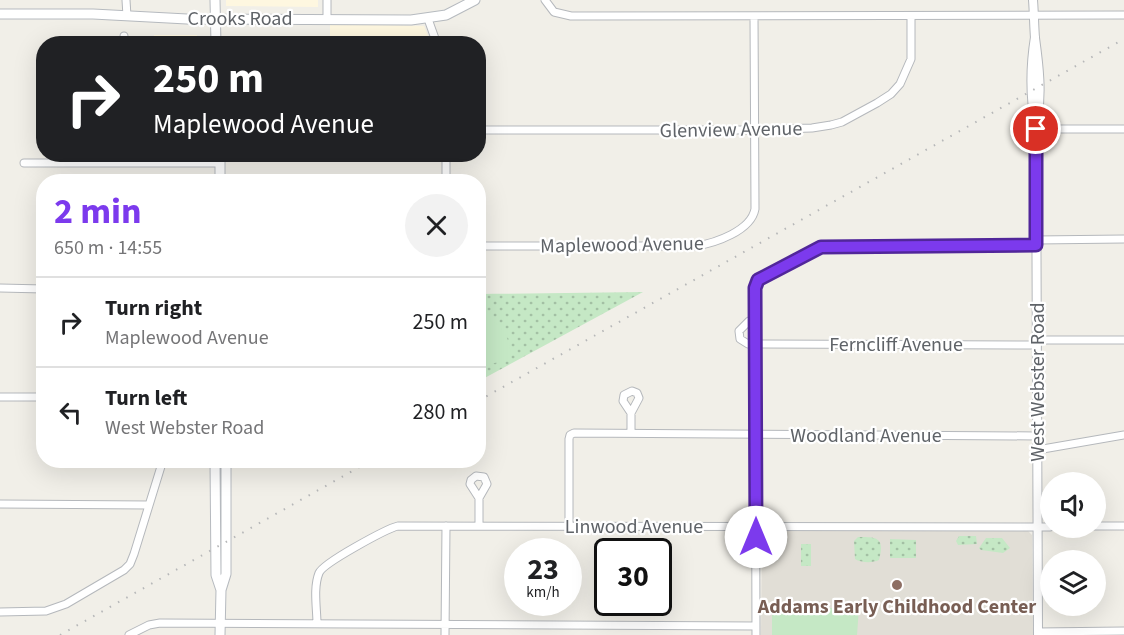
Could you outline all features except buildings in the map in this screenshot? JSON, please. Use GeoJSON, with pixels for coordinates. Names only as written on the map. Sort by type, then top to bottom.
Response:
{"type":"FeatureCollection","features":[{"type":"Feature","properties":{"kind":"main road"},"geometry":{"type":"LineString","coordinates":[[215,0],[216,36]]}},
{"type":"Feature","properties":{"kind":"main road","name":"Crooks Road"},"geometry":{"type":"LineString","coordinates":[[0,14],[215,19],[428,19],[446,15],[458,4],[475,0]]}},
{"type":"Feature","properties":{"kind":"main road"},"geometry":{"type":"LineString","coordinates":[[215,468],[216,575],[221,590]]}},
{"type":"Feature","properties":{"kind":"main road"},"geometry":{"type":"LineString","coordinates":[[220,635],[221,590],[226,574],[225,468]]}},
{"type":"Feature","properties":{"kind":"street"},"geometry":{"type":"LineString","coordinates":[[126,0],[127,16]]}},
{"type":"Feature","properties":{"kind":"street"},"geometry":{"type":"LineString","coordinates":[[327,0],[327,18]]}},
{"type":"Feature","properties":{"kind":"street"},"geometry":{"type":"LineString","coordinates":[[545,0],[554,12],[571,16],[1124,15]]}},
{"type":"Feature","properties":{"kind":"street","name":"West Webster Road"},"geometry":{"type":"LineString","coordinates":[[1033,0],[1035,37],[1039,57],[1040,107],[1036,129],[1038,633]]}},
{"type":"Feature","properties":{"kind":"street"},"geometry":{"type":"LineString","coordinates":[[754,16],[754,129]]}},
{"type":"Feature","properties":{"kind":"street","name":"Glenview Avenue"},"geometry":{"type":"LineString","coordinates":[[486,130],[754,129],[812,128],[831,125],[858,114],[891,94],[900,84],[909,67],[911,16]]}},
{"type":"Feature","properties":{"kind":"street"},"geometry":{"type":"LineString","coordinates":[[428,19],[434,36]]}},
{"type":"Feature","properties":{"kind":"street","name":"Maplewood Avenue"},"geometry":{"type":"LineString","coordinates":[[486,246],[696,246],[725,237],[748,223],[754,213],[754,129]]}},
{"type":"Feature","properties":{"kind":"street"},"geometry":{"type":"LineString","coordinates":[[1036,129],[1124,129]]}},
{"type":"Feature","properties":{"kind":"street"},"geometry":{"type":"LineString","coordinates":[[24,163],[73,162]]}},
{"type":"Feature","properties":{"kind":"street"},"geometry":{"type":"LineString","coordinates":[[756,635],[755,288],[759,279],[821,247],[1124,239]]}},
{"type":"Feature","properties":{"kind":"street"},"geometry":{"type":"LineString","coordinates":[[0,288],[36,289]]}},
{"type":"Feature","properties":{"kind":"street"},"geometry":{"type":"LineString","coordinates":[[755,319],[745,324],[738,333],[740,339],[755,344]]}},
{"type":"Feature","properties":{"kind":"street","name":"Ferncliff Avenue"},"geometry":{"type":"LineString","coordinates":[[755,344],[1036,343],[1124,340]]}},
{"type":"Feature","properties":{"kind":"street"},"geometry":{"type":"LineString","coordinates":[[0,397],[36,397]]}},
{"type":"Feature","properties":{"kind":"street"},"geometry":{"type":"LineString","coordinates":[[631,413],[631,433]]}},
{"type":"Feature","properties":{"kind":"street","name":"Woodland Avenue"},"geometry":{"type":"LineString","coordinates":[[569,526],[570,435],[631,433],[1037,436]]}},
{"type":"Feature","properties":{"kind":"street"},"geometry":{"type":"LineString","coordinates":[[1037,450],[1124,435]]}},
{"type":"Feature","properties":{"kind":"street"},"geometry":{"type":"LineString","coordinates":[[0,612],[46,611],[58,607],[124,570],[130,564],[161,468]]}},
{"type":"Feature","properties":{"kind":"street"},"geometry":{"type":"LineString","coordinates":[[479,498],[479,525]]}},
{"type":"Feature","properties":{"kind":"street"},"geometry":{"type":"LineString","coordinates":[[0,504],[149,505]]}},
{"type":"Feature","properties":{"kind":"street","name":"Linwood Avenue"},"geometry":{"type":"LineString","coordinates":[[317,624],[319,573],[326,565],[394,527],[479,525],[1038,526]]}},
{"type":"Feature","properties":{"kind":"street"},"geometry":{"type":"LineString","coordinates":[[445,635],[446,526]]}},
{"type":"Feature","properties":{"kind":"street"},"geometry":{"type":"LineString","coordinates":[[1106,526],[1124,526]]}},
{"type":"Feature","properties":{"kind":"street"},"geometry":{"type":"LineString","coordinates":[[129,635],[156,624],[756,626]]}},
{"type":"Feature","properties":{"kind":"street"},"geometry":{"type":"LineString","coordinates":[[1038,633],[1124,631]]}},
{"type":"Feature","properties":{"kind":"shaded area"},"geometry":{"type":"Polygon","coordinates":[[[226,0],[318,0],[318,7],[226,6],[226,0]]]}},
{"type":"Feature","properties":{"kind":"shaded area"},"geometry":{"type":"Polygon","coordinates":[[[330,24],[424,26],[428,36],[330,36],[330,24]]]}},
{"type":"Feature","properties":{"kind":"shaded area"},"geometry":{"type":"Polygon","coordinates":[[[154,35],[197,35],[197,36],[154,35]]]}},
{"type":"Feature","properties":{"kind":"shaded area","name":"Addams Early Childhood Center"},"geometry":{"type":"Polygon","coordinates":[[[762,530],[1028,531],[1032,535],[1033,635],[761,635],[762,530]]]}},
{"type":"Feature","properties":{"kind":"green space"},"geometry":{"type":"Polygon","coordinates":[[[643,292],[486,377],[486,294],[643,292]]]}},
{"type":"Feature","properties":{"kind":"green space"},"geometry":{"type":"Polygon","coordinates":[[[486,318],[499,326],[507,338],[510,360],[486,365],[486,318]]]}},
{"type":"Feature","properties":{"kind":"green space"},"geometry":{"type":"Polygon","coordinates":[[[959,536],[976,536],[977,544],[958,545],[956,541],[959,536]]]}},
{"type":"Feature","properties":{"kind":"green space"},"geometry":{"type":"Polygon","coordinates":[[[858,537],[878,540],[881,547],[879,560],[867,562],[855,559],[854,541],[858,537]]]}},
{"type":"Feature","properties":{"kind":"green space"},"geometry":{"type":"Polygon","coordinates":[[[986,538],[1002,538],[1010,548],[1003,553],[981,550],[979,548],[986,538]]]}},
{"type":"Feature","properties":{"kind":"green space"},"geometry":{"type":"Polygon","coordinates":[[[890,539],[916,540],[916,558],[890,558],[890,539]]]}},
{"type":"Feature","properties":{"kind":"green space"},"geometry":{"type":"Polygon","coordinates":[[[801,544],[811,544],[811,566],[801,566],[801,544]]]}},
{"type":"Feature","properties":{"kind":"green space"},"geometry":{"type":"Polygon","coordinates":[[[779,608],[859,608],[857,635],[772,635],[772,615],[779,608]]]}},
{"type":"Feature","properties":{"kind":"railway"},"geometry":{"type":"LineString","coordinates":[[486,397],[1124,39]]}},
{"type":"Feature","properties":{"kind":"railway"},"geometry":{"type":"LineString","coordinates":[[60,635],[358,468]]}},
{"type":"Feature","properties":{"kind":"place","name":"Addams Early Childhood Center"},"geometry":{"type":"Point","coordinates":[897,585]}},
{"type":"Feature","properties":{"kind":"route"},"geometry":{"type":"LineString","coordinates":[[756,537],[755,285],[758,280],[813,249],[821,247],[1036,245],[1036,129]]}}]}
